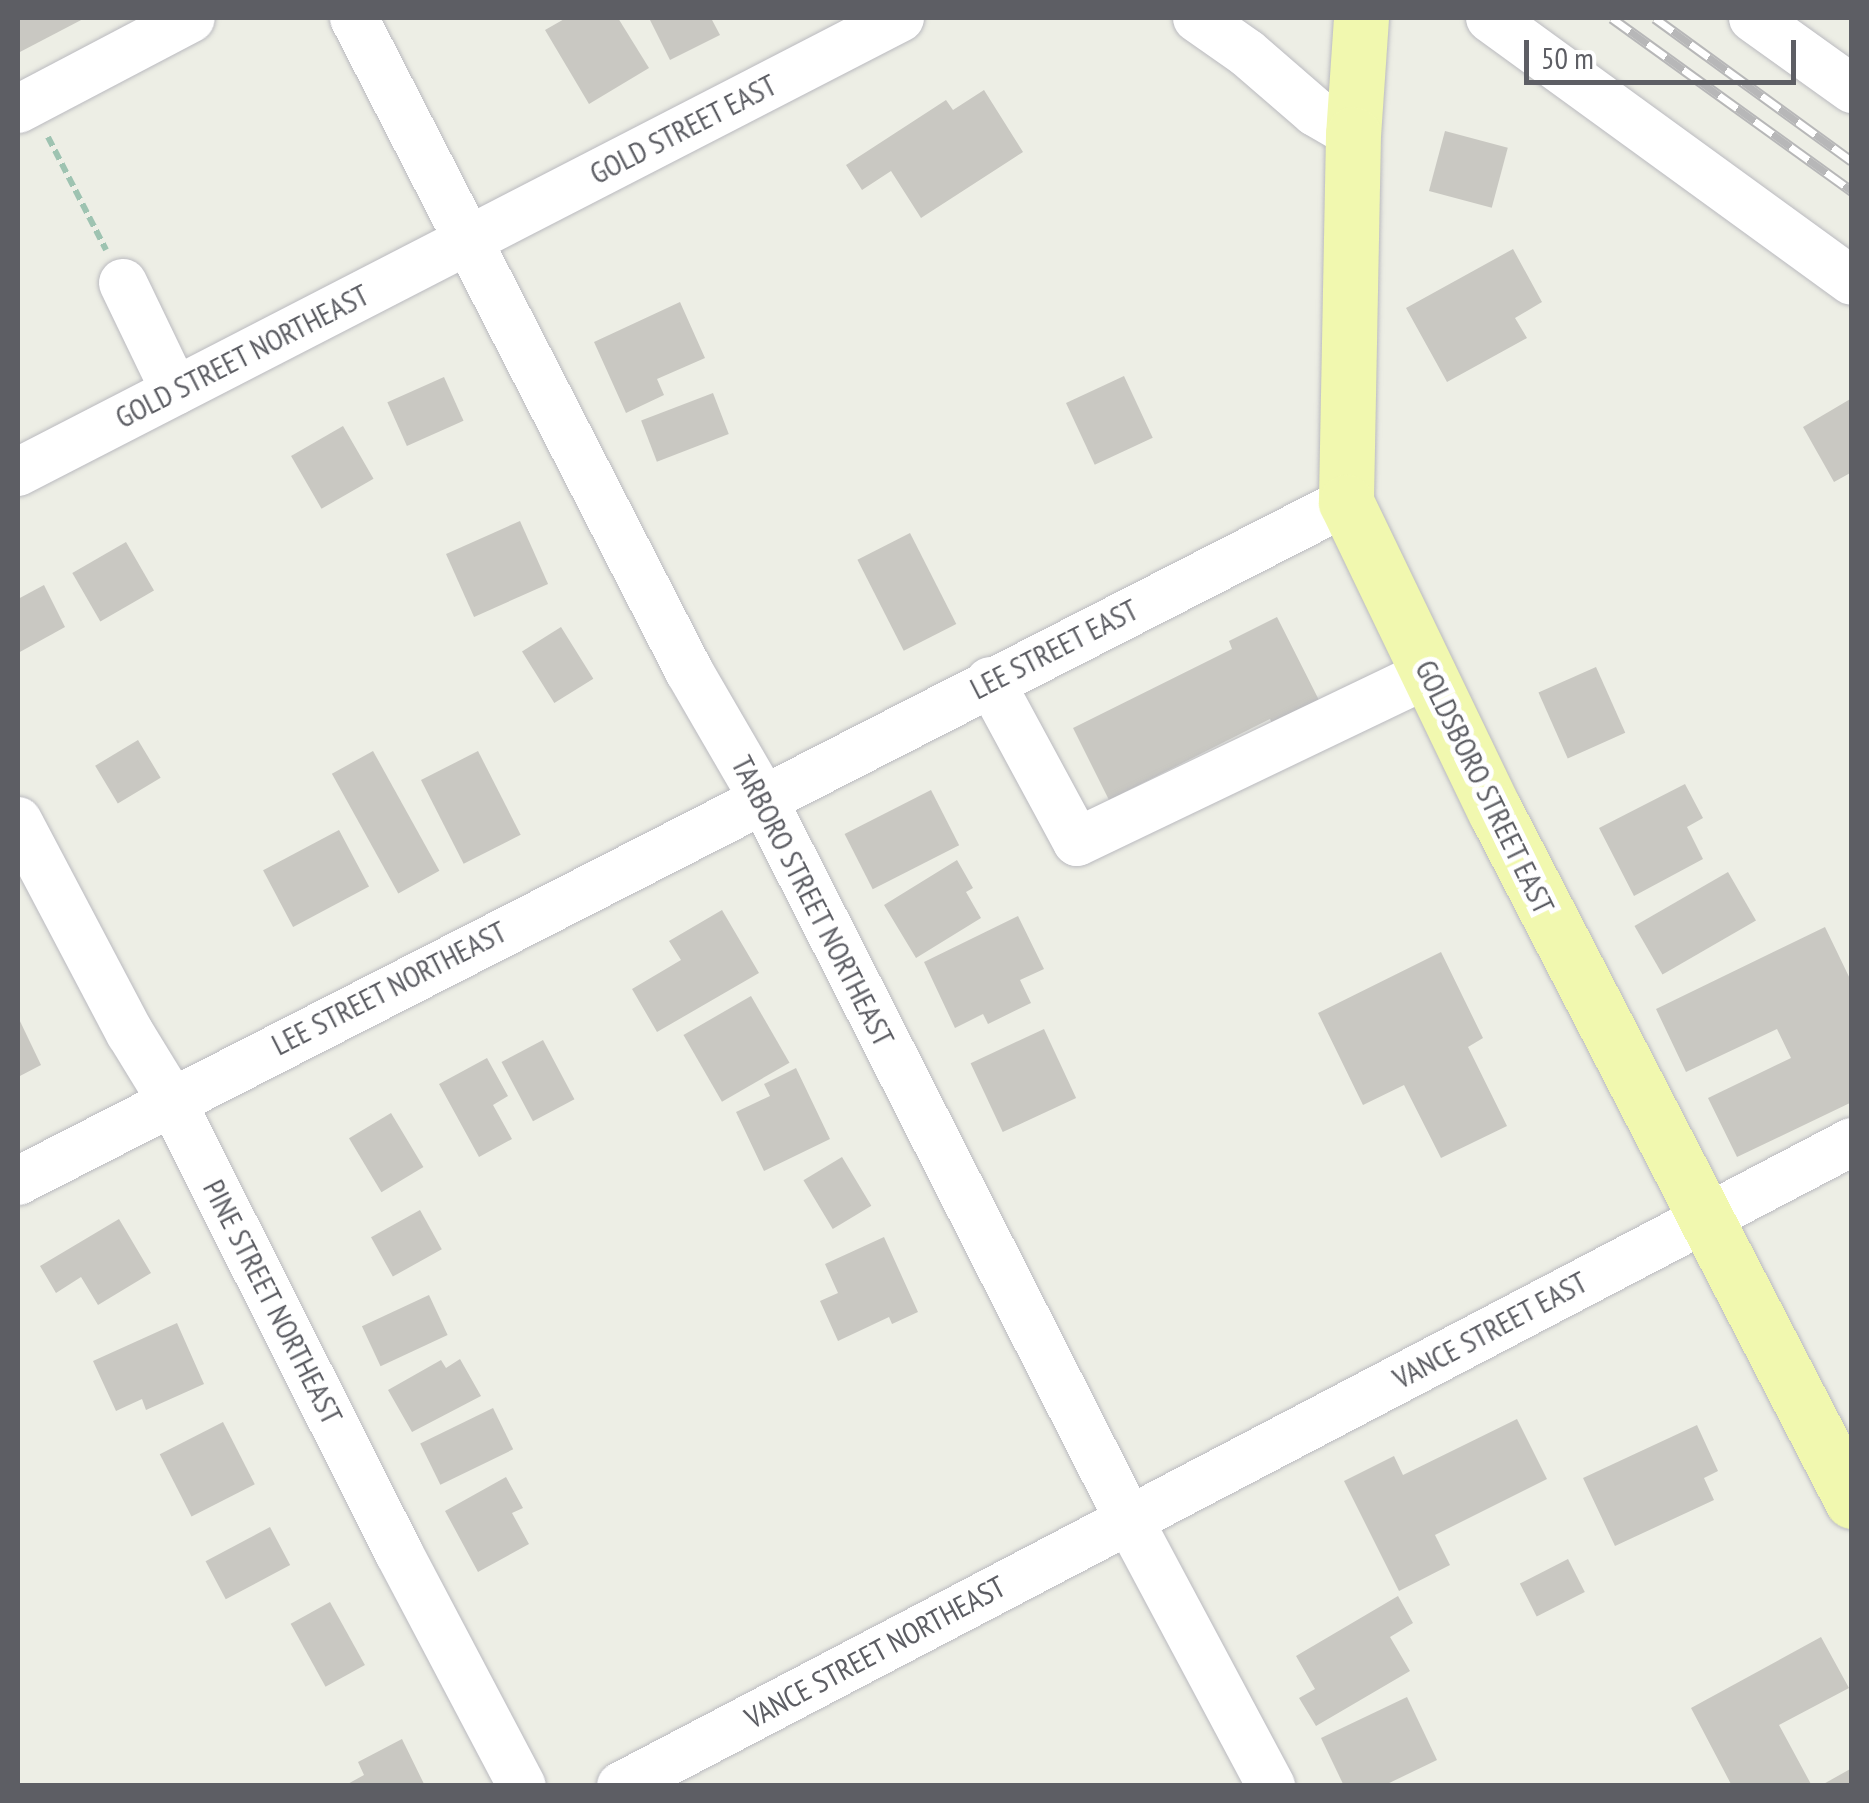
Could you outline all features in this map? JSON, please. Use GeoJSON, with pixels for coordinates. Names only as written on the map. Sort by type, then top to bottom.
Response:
{"type":"FeatureCollection","features":[{"type":"Feature","properties":{"kind":"main road","name":"GOLDSBORO STREET EAST"},"geometry":{"type":"LineString","coordinates":[[1361,18],[1353,134],[1346,502],[1428,673],[1852,1501]]}},
{"type":"Feature","properties":{"kind":"street"},"geometry":{"type":"LineString","coordinates":[[24,105],[191,18]]}},
{"type":"Feature","properties":{"kind":"street","name":"TARBORO STREET NORTHEAST"},"geometry":{"type":"LineString","coordinates":[[354,18],[689,671],[762,797],[1128,1518],[1271,1786]]}},
{"type":"Feature","properties":{"kind":"street","name":"GOLD STREET EAST"},"geometry":{"type":"LineString","coordinates":[[466,241],[900,18]]}},
{"type":"Feature","properties":{"kind":"street"},"geometry":{"type":"LineString","coordinates":[[1196,18],[1248,53],[1315,112],[1353,134]]}},
{"type":"Feature","properties":{"kind":"street"},"geometry":{"type":"LineString","coordinates":[[1490,18],[1852,281]]}},
{"type":"Feature","properties":{"kind":"street"},"geometry":{"type":"LineString","coordinates":[[1754,18],[1852,88]]}},
{"type":"Feature","properties":{"kind":"street","name":"GOLD STREET NORTHEAST"},"geometry":{"type":"LineString","coordinates":[[18,472],[466,241]]}},
{"type":"Feature","properties":{"kind":"street"},"geometry":{"type":"LineString","coordinates":[[122,283],[175,391]]}},
{"type":"Feature","properties":{"kind":"street","name":"LEE STREET EAST"},"geometry":{"type":"LineString","coordinates":[[762,797],[1346,502]]}},
{"type":"Feature","properties":{"kind":"street"},"geometry":{"type":"LineString","coordinates":[[990,681],[1077,842],[1428,673]]}},
{"type":"Feature","properties":{"kind":"street","name":"LEE STREET NORTHEAST"},"geometry":{"type":"LineString","coordinates":[[18,1180],[762,797]]}},
{"type":"Feature","properties":{"kind":"street","name":"PINE STREET NORTHEAST"},"geometry":{"type":"LineString","coordinates":[[18,821],[130,1033],[171,1100],[522,1786]]}},
{"type":"Feature","properties":{"kind":"street","name":"VANCE STREET EAST"},"geometry":{"type":"LineString","coordinates":[[1128,1518],[1852,1142]]}},
{"type":"Feature","properties":{"kind":"street","name":"VANCE STREET NORTHEAST"},"geometry":{"type":"LineString","coordinates":[[622,1786],[1128,1518]]}},
{"type":"Feature","properties":{"kind":"path"},"geometry":{"type":"LineString","coordinates":[[24,105],[122,283]]}},
{"type":"Feature","properties":{"kind":"building"},"geometry":{"type":"Polygon","coordinates":[[[18,18],[85,18],[18,53],[18,18]]]}},
{"type":"Feature","properties":{"kind":"building"},"geometry":{"type":"Polygon","coordinates":[[[566,18],[618,18],[649,68],[589,104],[545,30],[566,18]]]}},
{"type":"Feature","properties":{"kind":"building"},"geometry":{"type":"Polygon","coordinates":[[[649,18],[711,18],[720,35],[670,60],[649,18]]]}},
{"type":"Feature","properties":{"kind":"building"},"geometry":{"type":"Polygon","coordinates":[[[984,90],[1023,152],[921,218],[891,171],[862,190],[846,165],[946,100],[953,110],[984,90]]]}},
{"type":"Feature","properties":{"kind":"building"},"geometry":{"type":"Polygon","coordinates":[[[1445,131],[1508,148],[1492,208],[1429,191],[1445,131]]]}},
{"type":"Feature","properties":{"kind":"building"},"geometry":{"type":"Polygon","coordinates":[[[1513,249],[1542,302],[1515,318],[1527,338],[1447,382],[1406,308],[1513,249]]]}},
{"type":"Feature","properties":{"kind":"building"},"geometry":{"type":"Polygon","coordinates":[[[680,302],[705,358],[657,379],[664,395],[626,413],[594,342],[680,302]]]}},
{"type":"Feature","properties":{"kind":"building"},"geometry":{"type":"Polygon","coordinates":[[[1124,376],[1153,438],[1095,465],[1066,403],[1124,376]]]}},
{"type":"Feature","properties":{"kind":"building"},"geometry":{"type":"Polygon","coordinates":[[[444,377],[464,421],[407,446],[387,402],[444,377]]]}},
{"type":"Feature","properties":{"kind":"building"},"geometry":{"type":"Polygon","coordinates":[[[713,393],[729,434],[657,462],[641,421],[713,393]]]}},
{"type":"Feature","properties":{"kind":"building"},"geometry":{"type":"Polygon","coordinates":[[[1852,398],[1852,472],[1834,482],[1803,427],[1852,398]]]}},
{"type":"Feature","properties":{"kind":"building"},"geometry":{"type":"Polygon","coordinates":[[[343,426],[374,479],[322,509],[291,456],[343,426]]]}},
{"type":"Feature","properties":{"kind":"building"},"geometry":{"type":"Polygon","coordinates":[[[520,521],[548,584],[474,617],[446,554],[520,521]]]}},
{"type":"Feature","properties":{"kind":"building"},"geometry":{"type":"Polygon","coordinates":[[[910,533],[956,624],[904,651],[857,560],[910,533]]]}},
{"type":"Feature","properties":{"kind":"building"},"geometry":{"type":"Polygon","coordinates":[[[126,542],[154,590],[100,621],[72,573],[126,542]]]}},
{"type":"Feature","properties":{"kind":"building"},"geometry":{"type":"Polygon","coordinates":[[[44,585],[65,627],[18,653],[18,599],[44,585]]]}},
{"type":"Feature","properties":{"kind":"building"},"geometry":{"type":"Polygon","coordinates":[[[1277,617],[1323,708],[1276,732],[1270,719],[1109,800],[1073,728],[1232,649],[1229,641],[1277,617]]]}},
{"type":"Feature","properties":{"kind":"building"},"geometry":{"type":"Polygon","coordinates":[[[561,627],[593,679],[554,703],[522,651],[561,627]]]}},
{"type":"Feature","properties":{"kind":"building"},"geometry":{"type":"Polygon","coordinates":[[[1596,667],[1625,733],[1568,758],[1538,693],[1596,667]]]}},
{"type":"Feature","properties":{"kind":"building"},"geometry":{"type":"Polygon","coordinates":[[[138,740],[161,778],[118,803],[95,766],[138,740]]]}},
{"type":"Feature","properties":{"kind":"building"},"geometry":{"type":"Polygon","coordinates":[[[373,751],[439,871],[398,894],[332,774],[373,751]]]}},
{"type":"Feature","properties":{"kind":"building"},"geometry":{"type":"Polygon","coordinates":[[[478,751],[521,835],[464,864],[421,780],[478,751]]]}},
{"type":"Feature","properties":{"kind":"building"},"geometry":{"type":"Polygon","coordinates":[[[1685,784],[1703,818],[1687,827],[1703,859],[1634,896],[1599,828],[1685,784]]]}},
{"type":"Feature","properties":{"kind":"building"},"geometry":{"type":"Polygon","coordinates":[[[931,790],[959,845],[873,889],[845,834],[931,790]]]}},
{"type":"Feature","properties":{"kind":"building"},"geometry":{"type":"Polygon","coordinates":[[[339,830],[369,887],[293,927],[263,870],[339,830]]]}},
{"type":"Feature","properties":{"kind":"building"},"geometry":{"type":"Polygon","coordinates":[[[957,860],[973,888],[966,892],[981,918],[916,958],[884,905],[957,860]]]}},
{"type":"Feature","properties":{"kind":"building"},"geometry":{"type":"Polygon","coordinates":[[[1728,872],[1756,920],[1662,974],[1634,926],[1728,872]]]}},
{"type":"Feature","properties":{"kind":"building"},"geometry":{"type":"Polygon","coordinates":[[[722,910],[759,973],[657,1032],[632,989],[681,960],[669,941],[722,910]]]}},
{"type":"Feature","properties":{"kind":"building"},"geometry":{"type":"Polygon","coordinates":[[[1018,916],[1044,969],[1020,980],[1031,1003],[988,1024],[983,1014],[955,1028],[924,962],[1018,916]]]}},
{"type":"Feature","properties":{"kind":"building"},"geometry":{"type":"Polygon","coordinates":[[[1825,927],[1852,983],[1852,1102],[1737,1157],[1708,1098],[1791,1058],[1777,1029],[1686,1072],[1656,1009],[1825,927]]]}},
{"type":"Feature","properties":{"kind":"building"},"geometry":{"type":"Polygon","coordinates":[[[1441,952],[1483,1038],[1468,1047],[1507,1126],[1441,1158],[1404,1085],[1363,1105],[1318,1013],[1441,952]]]}},
{"type":"Feature","properties":{"kind":"building"},"geometry":{"type":"Polygon","coordinates":[[[751,996],[790,1063],[722,1102],[683,1035],[751,996]]]}},
{"type":"Feature","properties":{"kind":"building"},"geometry":{"type":"Polygon","coordinates":[[[18,1017],[41,1065],[18,1077],[18,1017]]]}},
{"type":"Feature","properties":{"kind":"building"},"geometry":{"type":"Polygon","coordinates":[[[1044,1029],[1076,1098],[1003,1132],[971,1063],[1044,1029]]]}},
{"type":"Feature","properties":{"kind":"building"},"geometry":{"type":"Polygon","coordinates":[[[543,1040],[574,1099],[533,1121],[502,1062],[543,1040]]]}},
{"type":"Feature","properties":{"kind":"building"},"geometry":{"type":"Polygon","coordinates":[[[487,1058],[508,1096],[493,1105],[512,1139],[479,1157],[439,1084],[487,1058]]]}},
{"type":"Feature","properties":{"kind":"building"},"geometry":{"type":"Polygon","coordinates":[[[796,1068],[830,1139],[764,1171],[736,1112],[770,1096],[764,1084],[796,1068]]]}},
{"type":"Feature","properties":{"kind":"building"},"geometry":{"type":"Polygon","coordinates":[[[391,1113],[423,1167],[381,1192],[349,1138],[391,1113]]]}},
{"type":"Feature","properties":{"kind":"building"},"geometry":{"type":"Polygon","coordinates":[[[842,1157],[871,1206],[833,1229],[803,1180],[842,1157]]]}},
{"type":"Feature","properties":{"kind":"building"},"geometry":{"type":"Polygon","coordinates":[[[420,1210],[442,1249],[393,1277],[371,1237],[420,1210]]]}},
{"type":"Feature","properties":{"kind":"building"},"geometry":{"type":"Polygon","coordinates":[[[119,1219],[151,1273],[98,1305],[81,1277],[56,1293],[40,1266],[119,1219]]]}},
{"type":"Feature","properties":{"kind":"building"},"geometry":{"type":"Polygon","coordinates":[[[884,1237],[918,1312],[892,1324],[889,1317],[838,1341],[820,1301],[838,1293],[825,1264],[884,1237]]]}},
{"type":"Feature","properties":{"kind":"building"},"geometry":{"type":"Polygon","coordinates":[[[429,1295],[448,1335],[381,1366],[362,1326],[429,1295]]]}},
{"type":"Feature","properties":{"kind":"building"},"geometry":{"type":"Polygon","coordinates":[[[177,1323],[204,1384],[146,1410],[142,1399],[116,1411],[93,1361],[177,1323]]]}},
{"type":"Feature","properties":{"kind":"building"},"geometry":{"type":"Polygon","coordinates":[[[460,1359],[481,1396],[412,1432],[388,1390],[441,1360],[446,1368],[460,1359]]]}},
{"type":"Feature","properties":{"kind":"building"},"geometry":{"type":"Polygon","coordinates":[[[493,1408],[513,1449],[440,1485],[420,1444],[493,1408]]]}},
{"type":"Feature","properties":{"kind":"building"},"geometry":{"type":"Polygon","coordinates":[[[1517,1419],[1547,1479],[1435,1535],[1450,1565],[1399,1591],[1344,1481],[1394,1456],[1403,1475],[1517,1419]]]}},
{"type":"Feature","properties":{"kind":"building"},"geometry":{"type":"Polygon","coordinates":[[[223,1422],[255,1484],[192,1517],[160,1454],[223,1422]]]}},
{"type":"Feature","properties":{"kind":"building"},"geometry":{"type":"Polygon","coordinates":[[[1697,1425],[1718,1471],[1704,1478],[1714,1500],[1615,1546],[1583,1478],[1697,1425]]]}},
{"type":"Feature","properties":{"kind":"building"},"geometry":{"type":"Polygon","coordinates":[[[506,1477],[523,1508],[512,1513],[529,1544],[478,1572],[445,1511],[506,1477]]]}},
{"type":"Feature","properties":{"kind":"building"},"geometry":{"type":"Polygon","coordinates":[[[270,1527],[290,1565],[226,1599],[206,1561],[270,1527]]]}},
{"type":"Feature","properties":{"kind":"building"},"geometry":{"type":"Polygon","coordinates":[[[1568,1559],[1585,1592],[1537,1616],[1520,1584],[1568,1559]]]}},
{"type":"Feature","properties":{"kind":"building"},"geometry":{"type":"Polygon","coordinates":[[[1398,1596],[1413,1623],[1390,1637],[1410,1671],[1316,1726],[1299,1698],[1315,1689],[1296,1656],[1398,1596]]]}},
{"type":"Feature","properties":{"kind":"building"},"geometry":{"type":"Polygon","coordinates":[[[330,1602],[365,1665],[326,1687],[291,1624],[330,1602]]]}},
{"type":"Feature","properties":{"kind":"building"},"geometry":{"type":"Polygon","coordinates":[[[1821,1637],[1849,1688],[1779,1725],[1812,1786],[1732,1786],[1691,1708],[1821,1637]]]}},
{"type":"Feature","properties":{"kind":"building"},"geometry":{"type":"Polygon","coordinates":[[[1407,1697],[1437,1760],[1383,1786],[1344,1786],[1321,1738],[1407,1697]]]}},
{"type":"Feature","properties":{"kind":"building"},"geometry":{"type":"Polygon","coordinates":[[[402,1739],[425,1786],[344,1786],[364,1775],[358,1762],[402,1739]]]}},
{"type":"Feature","properties":{"kind":"building"},"geometry":{"type":"Polygon","coordinates":[[[1852,1768],[1852,1786],[1820,1786],[1852,1768]]]}},
{"type":"Feature","properties":{"kind":"railway"},"geometry":{"type":"LineString","coordinates":[[1612,18],[1852,191]]}},
{"type":"Feature","properties":{"kind":"railway"},"geometry":{"type":"LineString","coordinates":[[1655,18],[1852,161]]}}]}
